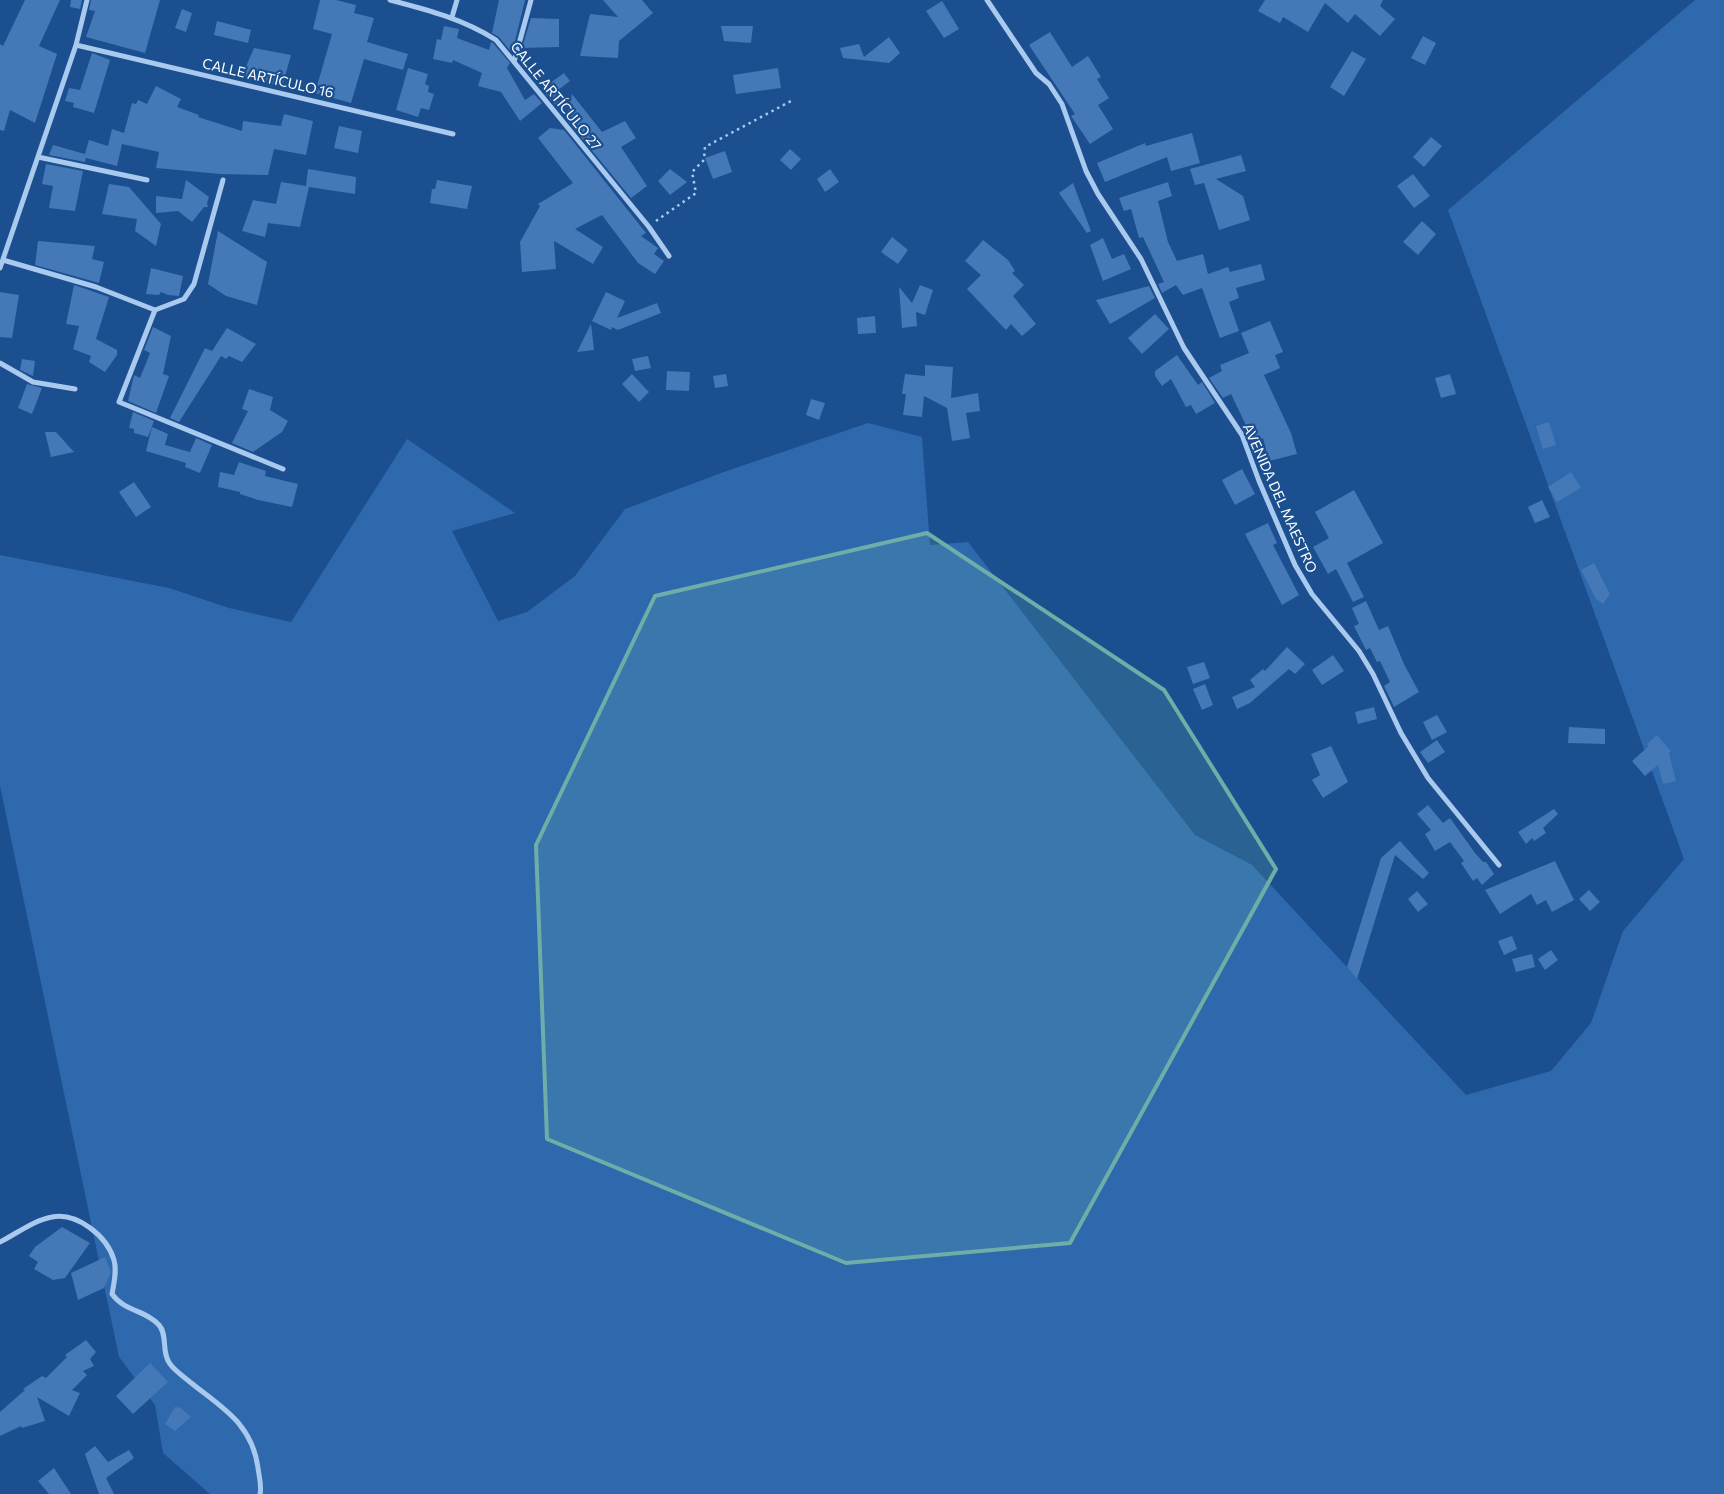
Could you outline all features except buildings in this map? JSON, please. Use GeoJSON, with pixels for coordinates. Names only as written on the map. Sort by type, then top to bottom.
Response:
{"type":"FeatureCollection","features":[{"type":"Feature","properties":{"kind":"street"},"geometry":{"type":"LineString","coordinates":[[0,268],[76,45],[87,0]]}},
{"type":"Feature","properties":{"kind":"street","name":"CALLE ARTÍCULO 27"},"geometry":{"type":"LineString","coordinates":[[390,0],[452,17],[475,26],[496,40],[649,227],[669,256]]}},
{"type":"Feature","properties":{"kind":"street"},"geometry":{"type":"LineString","coordinates":[[452,17],[457,0]]}},
{"type":"Feature","properties":{"kind":"street"},"geometry":{"type":"LineString","coordinates":[[514,62],[531,0]]}},
{"type":"Feature","properties":{"kind":"street","name":"AVENIDA DEL MAESTRO"},"geometry":{"type":"LineString","coordinates":[[987,0],[1036,73],[1049,84],[1062,104],[1086,171],[1098,194],[1141,259],[1184,348],[1242,435],[1258,481],[1295,565],[1312,594],[1364,659],[1401,733],[1428,778],[1499,865]]}},
{"type":"Feature","properties":{"kind":"street","name":"CALLE ARTÍCULO 16"},"geometry":{"type":"LineString","coordinates":[[76,45],[453,134]]}},
{"type":"Feature","properties":{"kind":"street"},"geometry":{"type":"LineString","coordinates":[[38,157],[147,180]]}},
{"type":"Feature","properties":{"kind":"street"},"geometry":{"type":"LineString","coordinates":[[3,260],[96,286],[154,310],[184,299],[194,284],[223,180]]}},
{"type":"Feature","properties":{"kind":"street"},"geometry":{"type":"LineString","coordinates":[[154,310],[119,402],[283,469]]}},
{"type":"Feature","properties":{"kind":"street"},"geometry":{"type":"LineString","coordinates":[[0,363],[33,382],[75,389]]}},
{"type":"Feature","properties":{"kind":"street"},"geometry":{"type":"LineString","coordinates":[[0,1242],[52,1217],[68,1217],[94,1230],[114,1258],[116,1270],[112,1294],[120,1304],[152,1319],[160,1326],[163,1333],[164,1350],[171,1367],[233,1417],[248,1434],[256,1454],[261,1492],[254,1494]]}},
{"type":"Feature","properties":{"kind":"path"},"geometry":{"type":"LineString","coordinates":[[649,227],[696,193],[692,172],[704,160],[705,148],[791,101]]}},
{"type":"Feature","properties":{"kind":"highlighted area"},"geometry":{"type":"Polygon","coordinates":[[[927,533],[1164,690],[1276,869],[1070,1243],[846,1263],[547,1139],[536,845],[655,596],[927,533]]]}},
{"type":"Feature","properties":{"kind":"shaded area"},"geometry":{"type":"Polygon","coordinates":[[[1695,0],[1724,0],[1724,1494],[210,1494],[163,1453],[155,1405],[119,1357],[0,786],[0,555],[169,588],[229,608],[291,622],[407,439],[515,513],[452,531],[498,621],[527,612],[575,576],[625,509],[721,473],[868,423],[922,437],[930,545],[968,542],[1195,835],[1252,865],[1466,1095],[1551,1071],[1591,1023],[1623,931],[1684,859],[1448,210],[1695,0]]]}}]}
